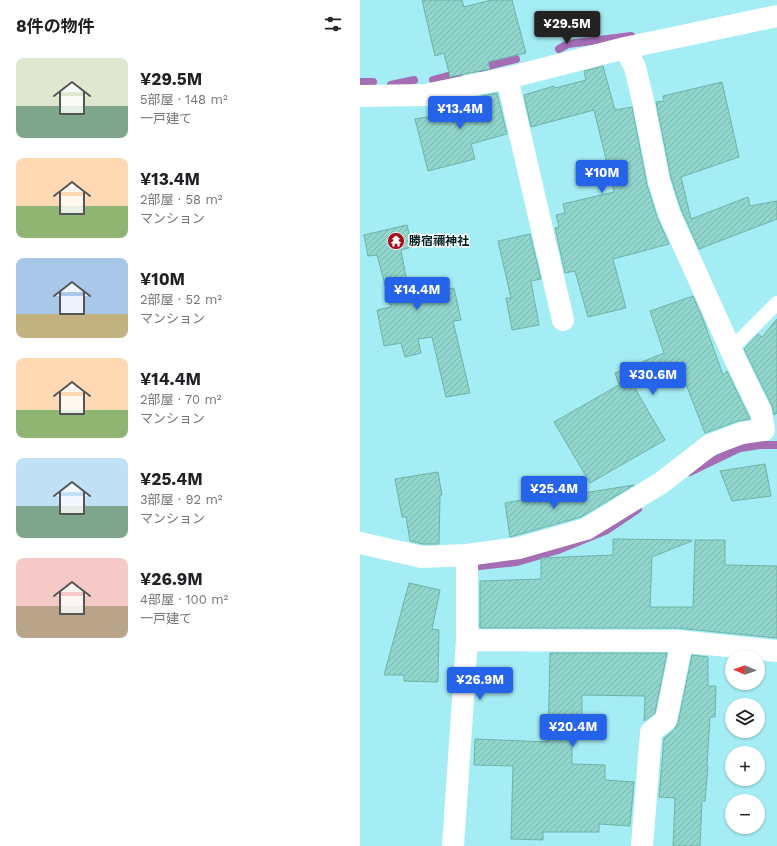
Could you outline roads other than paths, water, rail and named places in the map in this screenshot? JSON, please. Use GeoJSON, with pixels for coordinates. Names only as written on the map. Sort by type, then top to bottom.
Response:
{"type":"FeatureCollection","features":[{"type":"Feature","properties":{"kind":"street"},"geometry":{"type":"LineString","coordinates":[[360,96],[425,95],[507,78],[625,48],[777,16]]}},
{"type":"Feature","properties":{"kind":"street"},"geometry":{"type":"LineString","coordinates":[[360,544],[422,557],[467,555],[519,548],[586,529],[661,483],[710,445],[742,433],[770,432],[669,213],[659,181],[635,68],[625,48]]}},
{"type":"Feature","properties":{"kind":"street"},"geometry":{"type":"LineString","coordinates":[[507,78],[563,320]]}},
{"type":"Feature","properties":{"kind":"street"},"geometry":{"type":"LineString","coordinates":[[453,846],[467,640],[467,555]]}},
{"type":"Feature","properties":{"kind":"street"},"geometry":{"type":"LineString","coordinates":[[467,640],[682,642],[777,651]]}},
{"type":"Feature","properties":{"kind":"street"},"geometry":{"type":"LineString","coordinates":[[642,846],[651,732],[666,720],[682,642]]}},
{"type":"Feature","properties":{"kind":"lane"},"geometry":{"type":"LineString","coordinates":[[731,349],[777,303]]}},
{"type":"Feature","properties":{"kind":"waterway"},"geometry":{"type":"LineString","coordinates":[[559,49],[568,44],[631,36]]}},
{"type":"Feature","properties":{"kind":"waterway"},"geometry":{"type":"LineString","coordinates":[[480,68],[516,59]]}},
{"type":"Feature","properties":{"kind":"waterway"},"geometry":{"type":"LineString","coordinates":[[433,80],[459,73]]}},
{"type":"Feature","properties":{"kind":"waterway"},"geometry":{"type":"LineString","coordinates":[[391,85],[414,80]]}},
{"type":"Feature","properties":{"kind":"waterway"},"geometry":{"type":"LineString","coordinates":[[360,82],[373,82]]}},
{"type":"Feature","properties":{"kind":"waterway"},"geometry":{"type":"LineString","coordinates":[[690,472],[740,448],[760,445],[777,445]]}},
{"type":"Feature","properties":{"kind":"waterway"},"geometry":{"type":"LineString","coordinates":[[479,566],[517,562],[558,550],[607,530],[638,509]]}},
{"type":"Feature","properties":{"kind":"place","name":"勝宿禰神社"},"geometry":{"type":"Point","coordinates":[396,241]}}]}
